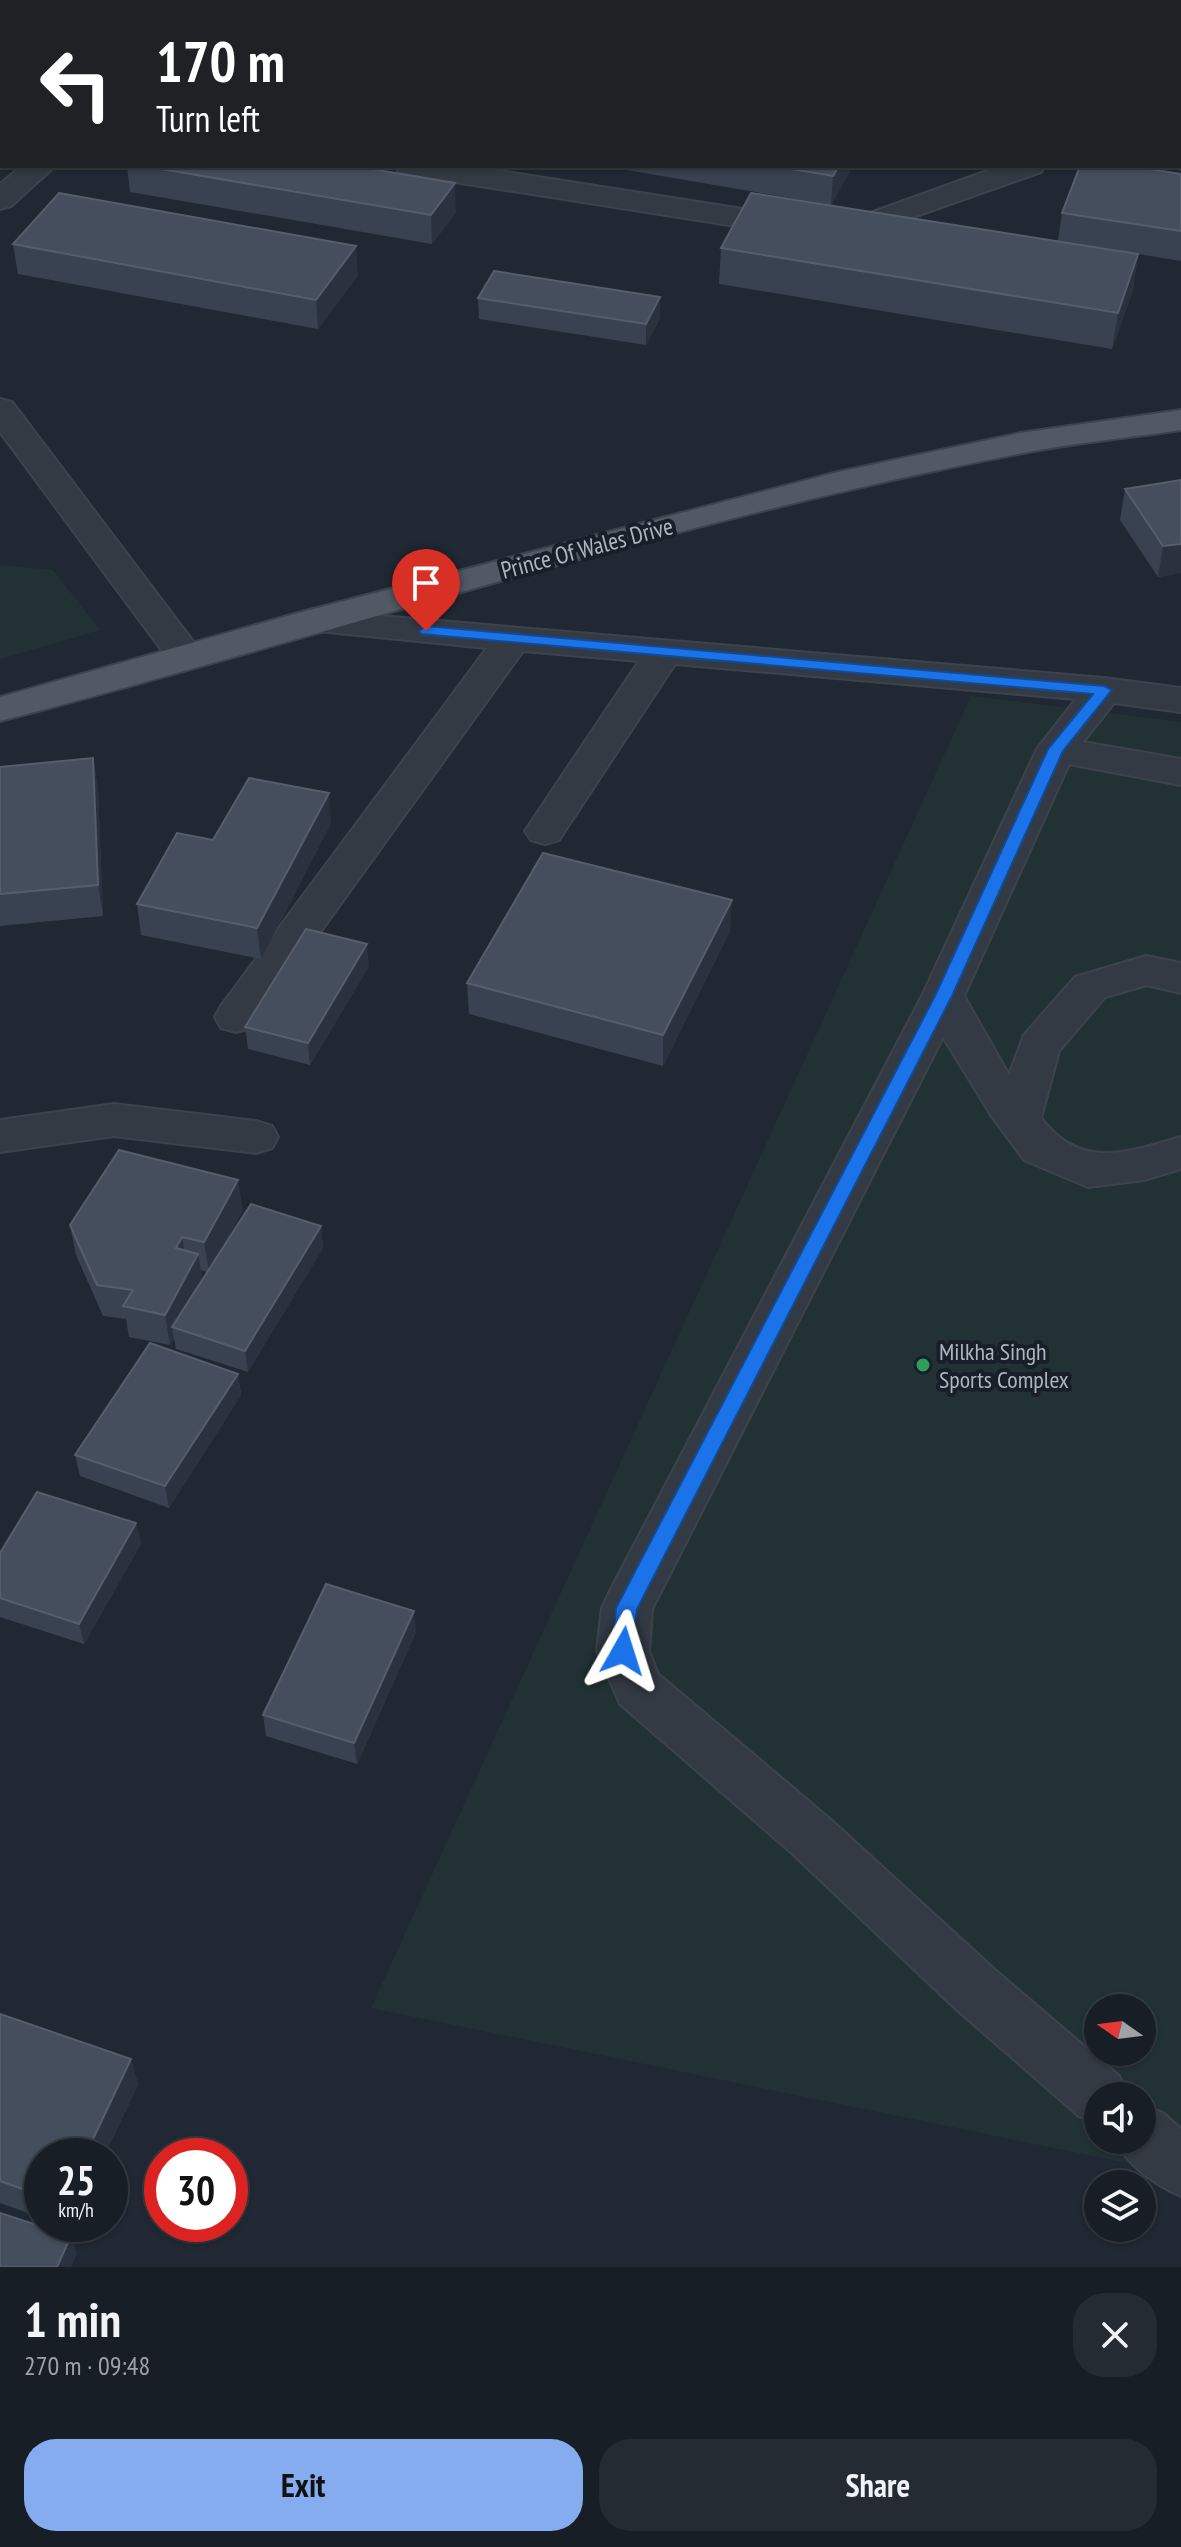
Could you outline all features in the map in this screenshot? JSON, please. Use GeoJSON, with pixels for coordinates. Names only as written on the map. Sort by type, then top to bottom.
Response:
{"type":"FeatureCollection","features":[{"type":"Feature","properties":{"kind":"main road","name":"Prince Of Wales Drive"},"geometry":{"type":"LineString","coordinates":[[0,709],[311,621],[838,482],[1020,443],[1181,420]]}},
{"type":"Feature","properties":{"kind":"street"},"geometry":{"type":"LineString","coordinates":[[0,200],[38,168]]}},
{"type":"Feature","properties":{"kind":"street"},"geometry":{"type":"LineString","coordinates":[[423,168],[819,230],[848,231],[1024,168]]}},
{"type":"Feature","properties":{"kind":"street"},"geometry":{"type":"LineString","coordinates":[[0,409],[185,656]]}},
{"type":"Feature","properties":{"kind":"street"},"geometry":{"type":"LineString","coordinates":[[311,621],[1104,690],[1181,700]]}},
{"type":"Feature","properties":{"kind":"street"},"geometry":{"type":"LineString","coordinates":[[236,1017],[513,638]]}},
{"type":"Feature","properties":{"kind":"street"},"geometry":{"type":"LineString","coordinates":[[545,831],[664,652]]}},
{"type":"Feature","properties":{"kind":"street"},"geometry":{"type":"LineString","coordinates":[[1084,2083],[975,1989],[812,1837],[638,1688],[623,1651],[627,1608],[943,996],[1056,749],[1104,690]]}},
{"type":"Feature","properties":{"kind":"street"},"geometry":{"type":"LineString","coordinates":[[1056,749],[1181,772]]}},
{"type":"Feature","properties":{"kind":"street"},"geometry":{"type":"LineString","coordinates":[[1018,1120],[1039,1046],[1090,987],[1146,970],[1181,978]]}},
{"type":"Feature","properties":{"kind":"street"},"geometry":{"type":"LineString","coordinates":[[943,996],[975,1057],[1040,1149],[1088,1171],[1144,1164],[1181,1153]]}},
{"type":"Feature","properties":{"kind":"street"},"geometry":{"type":"LineString","coordinates":[[0,1136],[114,1120],[256,1137]]}},
{"type":"Feature","properties":{"kind":"street"},"geometry":{"type":"LineString","coordinates":[[1156,2145],[1181,2167]]}},
{"type":"Feature","properties":{"kind":"shaded area"},"geometry":{"type":"Polygon","coordinates":[[[0,565],[53,570],[100,630],[0,659],[0,565]]]}},
{"type":"Feature","properties":{"kind":"shaded area","name":"Milkha Singh Sports Complex"},"geometry":{"type":"Polygon","coordinates":[[[971,696],[1181,722],[1181,2174],[371,2008],[971,696]]]}},
{"type":"Feature","properties":{"kind":"building"},"geometry":{"type":"Polygon","coordinates":[[[156,168],[366,168],[455,183],[431,215],[156,168]]]}},
{"type":"Feature","properties":{"kind":"building"},"geometry":{"type":"Polygon","coordinates":[[[786,168],[838,168],[833,176],[786,168]]]}},
{"type":"Feature","properties":{"kind":"building"},"geometry":{"type":"Polygon","coordinates":[[[1079,168],[1144,168],[1181,174],[1181,231],[1062,213],[1079,168]]]}},
{"type":"Feature","properties":{"kind":"building"},"geometry":{"type":"Polygon","coordinates":[[[59,193],[356,246],[316,300],[13,244],[59,193]]]}},
{"type":"Feature","properties":{"kind":"building"},"geometry":{"type":"Polygon","coordinates":[[[751,193],[1138,254],[1118,313],[721,248],[751,193]]]}},
{"type":"Feature","properties":{"kind":"building"},"geometry":{"type":"Polygon","coordinates":[[[494,271],[660,297],[646,324],[478,298],[494,271]]]}},
{"type":"Feature","properties":{"kind":"building"},"geometry":{"type":"Polygon","coordinates":[[[1181,480],[1181,544],[1163,546],[1125,489],[1181,480]]]}},
{"type":"Feature","properties":{"kind":"building"},"geometry":{"type":"Polygon","coordinates":[[[93,758],[98,885],[0,894],[0,767],[93,758]]]}},
{"type":"Feature","properties":{"kind":"building"},"geometry":{"type":"Polygon","coordinates":[[[249,778],[329,793],[257,928],[137,904],[177,833],[213,840],[249,778]]]}},
{"type":"Feature","properties":{"kind":"building"},"geometry":{"type":"Polygon","coordinates":[[[543,853],[732,900],[663,1035],[467,983],[543,853]]]}},
{"type":"Feature","properties":{"kind":"building"},"geometry":{"type":"Polygon","coordinates":[[[306,929],[367,944],[308,1043],[245,1027],[306,929]]]}},
{"type":"Feature","properties":{"kind":"building"},"geometry":{"type":"Polygon","coordinates":[[[119,1150],[238,1180],[204,1242],[182,1237],[176,1248],[198,1254],[165,1315],[123,1306],[133,1290],[97,1285],[70,1225],[119,1150]]]}},
{"type":"Feature","properties":{"kind":"building"},"geometry":{"type":"Polygon","coordinates":[[[251,1204],[321,1226],[245,1351],[172,1327],[251,1204]]]}},
{"type":"Feature","properties":{"kind":"building"},"geometry":{"type":"Polygon","coordinates":[[[150,1343],[238,1374],[165,1486],[75,1455],[150,1343]]]}},
{"type":"Feature","properties":{"kind":"building"},"geometry":{"type":"Polygon","coordinates":[[[37,1492],[136,1523],[79,1624],[0,1598],[0,1553],[37,1492]]]}},
{"type":"Feature","properties":{"kind":"building"},"geometry":{"type":"Polygon","coordinates":[[[326,1584],[414,1611],[354,1743],[263,1715],[326,1584]]]}},
{"type":"Feature","properties":{"kind":"building"},"geometry":{"type":"Polygon","coordinates":[[[0,2014],[131,2059],[94,2138],[24,2138],[24,2190],[0,2181],[0,2014]]]}},
{"type":"Feature","properties":{"kind":"building"},"geometry":{"type":"Polygon","coordinates":[[[0,2213],[24,2221],[24,2242],[68,2242],[57,2267],[0,2267],[0,2213]]]}},
{"type":"Feature","properties":{"kind":"place","name":"Milkha Singh Sports Complex"},"geometry":{"type":"Point","coordinates":[923,1365]}},
{"type":"Feature","properties":{"kind":"route"},"geometry":{"type":"LineString","coordinates":[[426,631],[1104,690],[1056,749],[943,996],[627,1608],[623,1651]]}}]}
